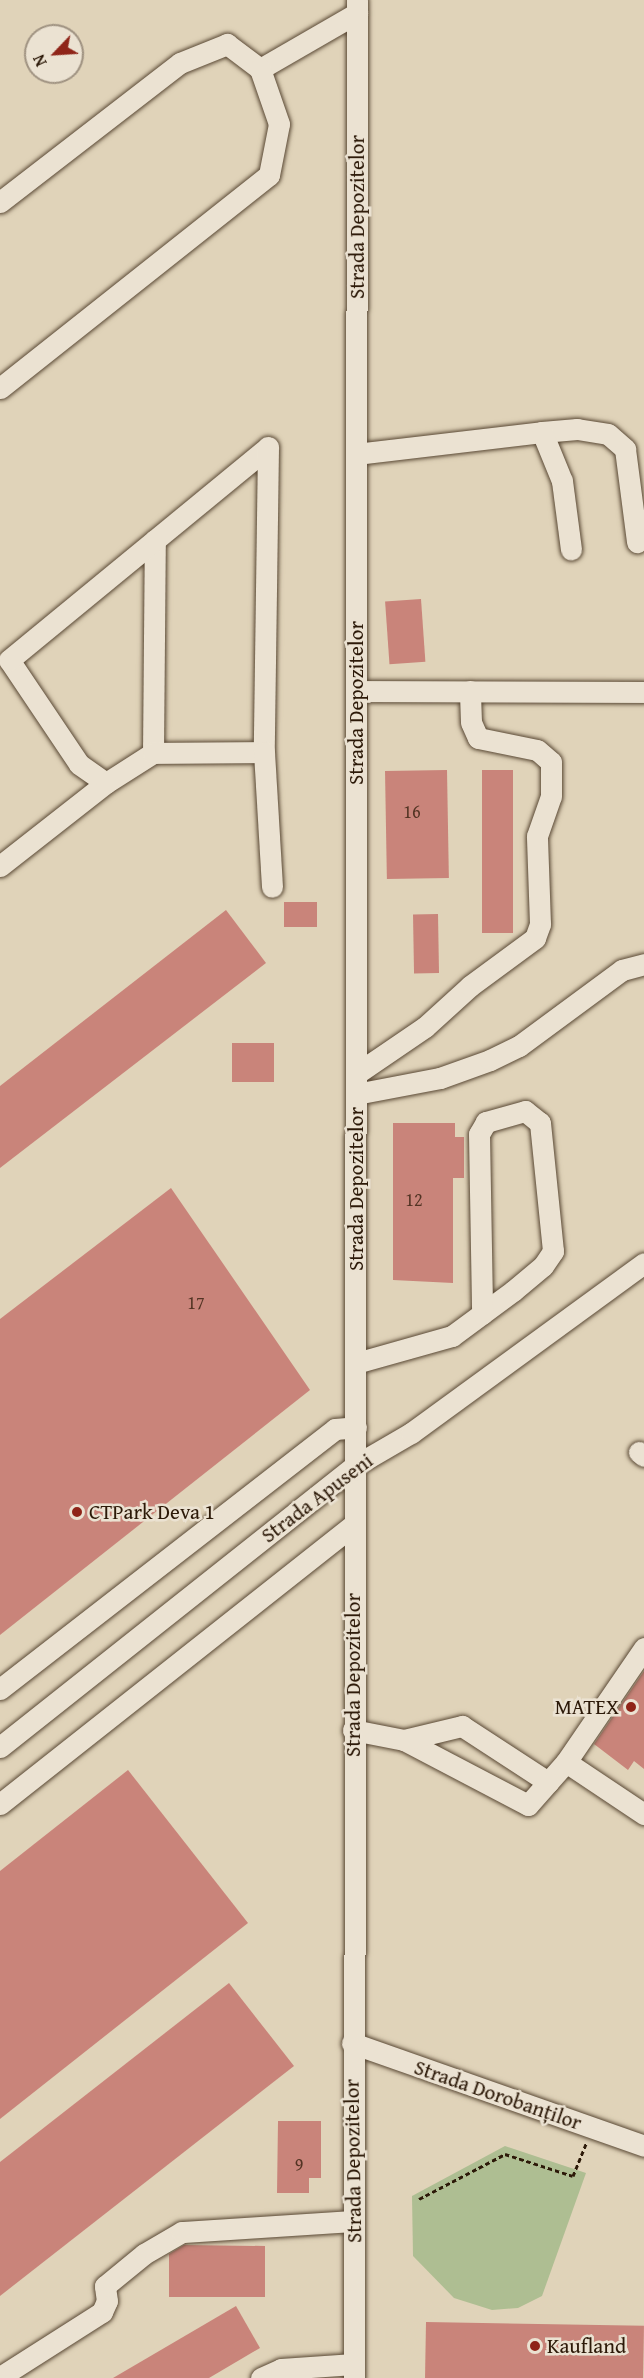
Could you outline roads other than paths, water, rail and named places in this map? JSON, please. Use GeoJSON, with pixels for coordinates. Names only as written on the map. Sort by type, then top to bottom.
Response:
{"type":"FeatureCollection","features":[{"type":"Feature","properties":{"kind":"street"},"geometry":{"type":"LineString","coordinates":[[260,69],[357,7]]}},
{"type":"Feature","properties":{"kind":"street","name":"Strada Depozitelor"},"geometry":{"type":"LineString","coordinates":[[354,2371],[352,2043],[356,1465],[357,7]]}},
{"type":"Feature","properties":{"kind":"street"},"geometry":{"type":"LineString","coordinates":[[0,202],[180,63],[227,45],[260,69],[279,124],[269,175],[0,388]]}},
{"type":"Feature","properties":{"kind":"street"},"geometry":{"type":"LineString","coordinates":[[356,454],[577,429],[608,434],[625,449],[637,542]]}},
{"type":"Feature","properties":{"kind":"street"},"geometry":{"type":"LineString","coordinates":[[542,432],[562,482],[571,549]]}},
{"type":"Feature","properties":{"kind":"street"},"geometry":{"type":"LineString","coordinates":[[106,783],[79,764],[5,663],[268,447],[264,752],[272,887]]}},
{"type":"Feature","properties":{"kind":"street"},"geometry":{"type":"LineString","coordinates":[[153,753],[155,540]]}},
{"type":"Feature","properties":{"kind":"street"},"geometry":{"type":"LineString","coordinates":[[356,691],[644,692]]}},
{"type":"Feature","properties":{"kind":"street"},"geometry":{"type":"LineString","coordinates":[[356,1084],[425,1028],[470,986],[535,938],[540,924],[537,836],[551,796],[550,762],[537,750],[478,738],[471,722],[470,691]]}},
{"type":"Feature","properties":{"kind":"street"},"geometry":{"type":"LineString","coordinates":[[0,866],[106,783],[153,753],[264,752]]}},
{"type":"Feature","properties":{"kind":"street"},"geometry":{"type":"LineString","coordinates":[[356,1084],[440,1078],[490,1060],[519,1046],[622,970],[644,964]]}},
{"type":"Feature","properties":{"kind":"street"},"geometry":{"type":"LineString","coordinates":[[356,1363],[452,1336],[482,1314],[543,1266],[553,1251],[540,1123],[525,1111],[486,1122],[479,1134],[482,1314]]}},
{"type":"Feature","properties":{"kind":"street","name":"Strada Apuseni"},"geometry":{"type":"LineString","coordinates":[[0,1747],[356,1465],[411,1432],[641,1268]]}},
{"type":"Feature","properties":{"kind":"street"},"geometry":{"type":"LineString","coordinates":[[0,1689],[335,1429],[356,1427]]}},
{"type":"Feature","properties":{"kind":"street","name":"Strada Apuseni"},"geometry":{"type":"LineString","coordinates":[[0,1804],[355,1524]]}},
{"type":"Feature","properties":{"kind":"street"},"geometry":{"type":"LineString","coordinates":[[353,1730],[404,1740],[525,1804],[531,1803],[566,1762],[644,1648]]}},
{"type":"Feature","properties":{"kind":"street"},"geometry":{"type":"LineString","coordinates":[[404,1740],[462,1726],[548,1782]]}},
{"type":"Feature","properties":{"kind":"street"},"geometry":{"type":"LineString","coordinates":[[566,1762],[644,1814]]}},
{"type":"Feature","properties":{"kind":"street","name":"Strada Dorobanților"},"geometry":{"type":"LineString","coordinates":[[352,2043],[644,2146]]}},
{"type":"Feature","properties":{"kind":"street"},"geometry":{"type":"LineString","coordinates":[[0,2378],[102,2312],[107,2301],[105,2286],[144,2254],[182,2232],[354,2221]]}},
{"type":"Feature","properties":{"kind":"street"},"geometry":{"type":"LineString","coordinates":[[261,2378],[281,2369],[354,2371]]}},
{"type":"Feature","properties":{"kind":"place","name":"CTPark Deva 1"},"geometry":{"type":"Point","coordinates":[77,1512]}},
{"type":"Feature","properties":{"kind":"place","name":"MATEX"},"geometry":{"type":"Point","coordinates":[631,1707]}},
{"type":"Feature","properties":{"kind":"place","name":"Kaufland"},"geometry":{"type":"Point","coordinates":[535,2346]}}]}
